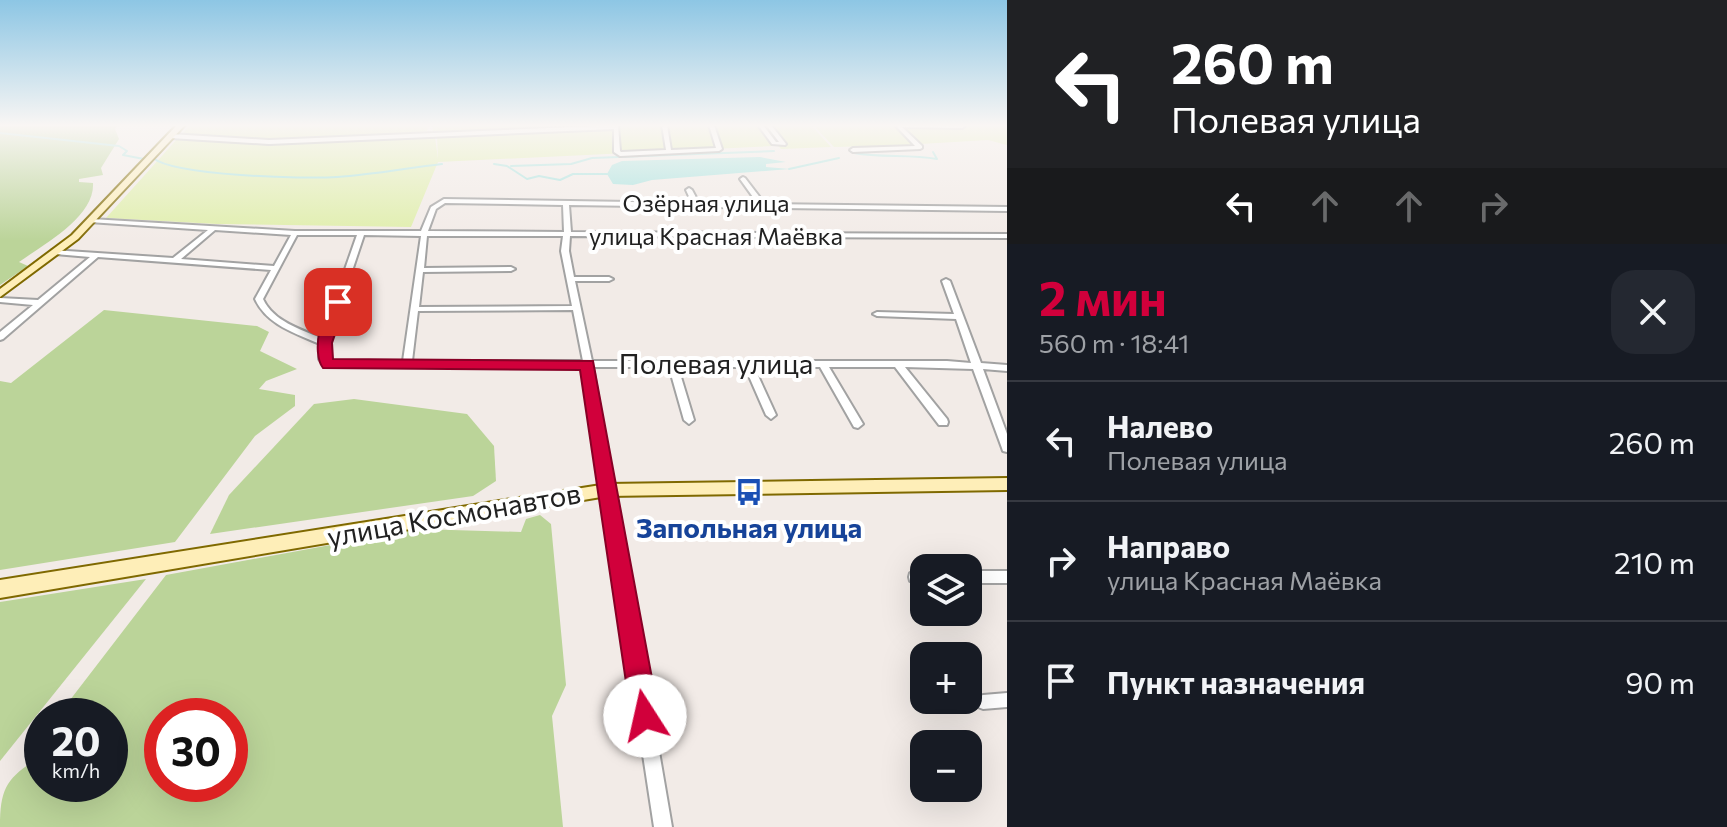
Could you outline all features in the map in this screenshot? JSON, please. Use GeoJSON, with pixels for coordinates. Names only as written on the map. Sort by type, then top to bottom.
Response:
{"type":"FeatureCollection","features":[{"type":"Feature","properties":{"kind":"street"},"geometry":{"type":"LineString","coordinates":[[0,294],[91,221],[144,164]]}},
{"type":"Feature","properties":{"kind":"street"},"geometry":{"type":"LineString","coordinates":[[743,179],[762,204]]}},
{"type":"Feature","properties":{"kind":"street"},"geometry":{"type":"LineString","coordinates":[[689,190],[696,204]]}},
{"type":"Feature","properties":{"kind":"street"},"geometry":{"type":"LineString","coordinates":[[598,194],[601,205]]}},
{"type":"Feature","properties":{"kind":"street","name":"Озёрная улица"},"geometry":{"type":"LineString","coordinates":[[426,233],[433,208],[444,201],[1007,209]]}},
{"type":"Feature","properties":{"kind":"street"},"geometry":{"type":"LineString","coordinates":[[566,204],[565,251],[588,365],[663,827]]}},
{"type":"Feature","properties":{"kind":"street","name":"улица Красная Маёвка"},"geometry":{"type":"LineString","coordinates":[[91,221],[295,233],[1007,236]]}},
{"type":"Feature","properties":{"kind":"street"},"geometry":{"type":"LineString","coordinates":[[174,261],[212,230]]}},
{"type":"Feature","properties":{"kind":"street"},"geometry":{"type":"LineString","coordinates":[[295,233],[259,299],[260,305],[275,319],[324,343],[361,233]]}},
{"type":"Feature","properties":{"kind":"street"},"geometry":{"type":"LineString","coordinates":[[407,365],[426,233]]}},
{"type":"Feature","properties":{"kind":"street"},"geometry":{"type":"LineString","coordinates":[[55,252],[276,268]]}},
{"type":"Feature","properties":{"kind":"street"},"geometry":{"type":"LineString","coordinates":[[0,337],[96,255]]}},
{"type":"Feature","properties":{"kind":"street"},"geometry":{"type":"LineString","coordinates":[[421,270],[511,269]]}},
{"type":"Feature","properties":{"kind":"street"},"geometry":{"type":"LineString","coordinates":[[571,279],[609,279]]}},
{"type":"Feature","properties":{"kind":"street"},"geometry":{"type":"LineString","coordinates":[[946,281],[1007,448]]}},
{"type":"Feature","properties":{"kind":"street"},"geometry":{"type":"LineString","coordinates":[[0,300],[40,303]]}},
{"type":"Feature","properties":{"kind":"street"},"geometry":{"type":"LineString","coordinates":[[415,309],[577,308]]}},
{"type":"Feature","properties":{"kind":"street"},"geometry":{"type":"LineString","coordinates":[[877,314],[958,317]]}},
{"type":"Feature","properties":{"kind":"street","name":"Полевая улица"},"geometry":{"type":"LineString","coordinates":[[324,343],[324,359],[329,364],[898,364],[1007,368]]}},
{"type":"Feature","properties":{"kind":"street"},"geometry":{"type":"LineString","coordinates":[[673,364],[689,420]]}},
{"type":"Feature","properties":{"kind":"street"},"geometry":{"type":"LineString","coordinates":[[823,364],[858,424]]}},
{"type":"Feature","properties":{"kind":"street"},"geometry":{"type":"LineString","coordinates":[[898,364],[943,422]]}},
{"type":"Feature","properties":{"kind":"street"},"geometry":{"type":"LineString","coordinates":[[749,365],[771,415]]}},
{"type":"Feature","properties":{"kind":"street","name":"улица Космонавтов"},"geometry":{"type":"LineString","coordinates":[[0,589],[607,490],[1007,484]]}},
{"type":"Feature","properties":{"kind":"street"},"geometry":{"type":"LineString","coordinates":[[982,577],[1007,577]]}},
{"type":"Feature","properties":{"kind":"street"},"geometry":{"type":"LineString","coordinates":[[983,702],[1007,700]]}},
{"type":"Feature","properties":{"kind":"green space"},"geometry":{"type":"Polygon","coordinates":[[[0,164],[104,164],[101,168],[103,175],[79,179],[79,182],[93,183],[86,207],[77,218],[19,262],[28,266],[0,285],[0,164]]]}},
{"type":"Feature","properties":{"kind":"green space"},"geometry":{"type":"Polygon","coordinates":[[[155,164],[437,164],[411,227],[217,224],[106,218],[155,164]]]}},
{"type":"Feature","properties":{"kind":"green space"},"geometry":{"type":"Polygon","coordinates":[[[104,310],[257,326],[269,332],[260,351],[297,369],[266,381],[259,389],[295,395],[295,406],[255,436],[175,542],[0,570],[0,381],[11,383],[104,310]]]}},
{"type":"Feature","properties":{"kind":"green space"},"geometry":{"type":"Polygon","coordinates":[[[354,399],[467,414],[494,446],[496,481],[473,496],[210,534],[229,495],[314,404],[354,399]]]}},
{"type":"Feature","properties":{"kind":"green space"},"geometry":{"type":"Polygon","coordinates":[[[540,515],[551,524],[566,685],[552,716],[563,827],[0,827],[4,792],[13,777],[24,768],[24,802],[128,802],[128,698],[72,698],[166,575],[418,529],[521,532],[526,519],[540,515]]]}},
{"type":"Feature","properties":{"kind":"green space"},"geometry":{"type":"Polygon","coordinates":[[[146,579],[51,698],[24,698],[24,731],[0,761],[0,602],[146,579]]]}},
{"type":"Feature","properties":{"kind":"water"},"geometry":{"type":"Polygon","coordinates":[[[770,164],[766,167],[790,169],[652,180],[633,185],[613,184],[607,174],[612,165],[770,164]]]}},
{"type":"Feature","properties":{"kind":"waterway"},"geometry":{"type":"LineString","coordinates":[[165,164],[241,175],[297,177],[350,176],[442,164]]}},
{"type":"Feature","properties":{"kind":"waterway"},"geometry":{"type":"LineString","coordinates":[[494,164],[507,166],[527,179],[539,176],[560,180],[573,174],[608,174]]}},
{"type":"Feature","properties":{"kind":"waterway"},"geometry":{"type":"LineString","coordinates":[[511,166],[572,164]]}},
{"type":"Feature","properties":{"kind":"waterway"},"geometry":{"type":"LineString","coordinates":[[789,169],[814,164]]}},
{"type":"Feature","properties":{"kind":"place","name":"Запольная улица"},"geometry":{"type":"Point","coordinates":[749,492]}},
{"type":"Feature","properties":{"kind":"route"},"geometry":{"type":"LineString","coordinates":[[338,302],[324,343],[324,359],[329,364],[588,365],[645,716]]}}]}
